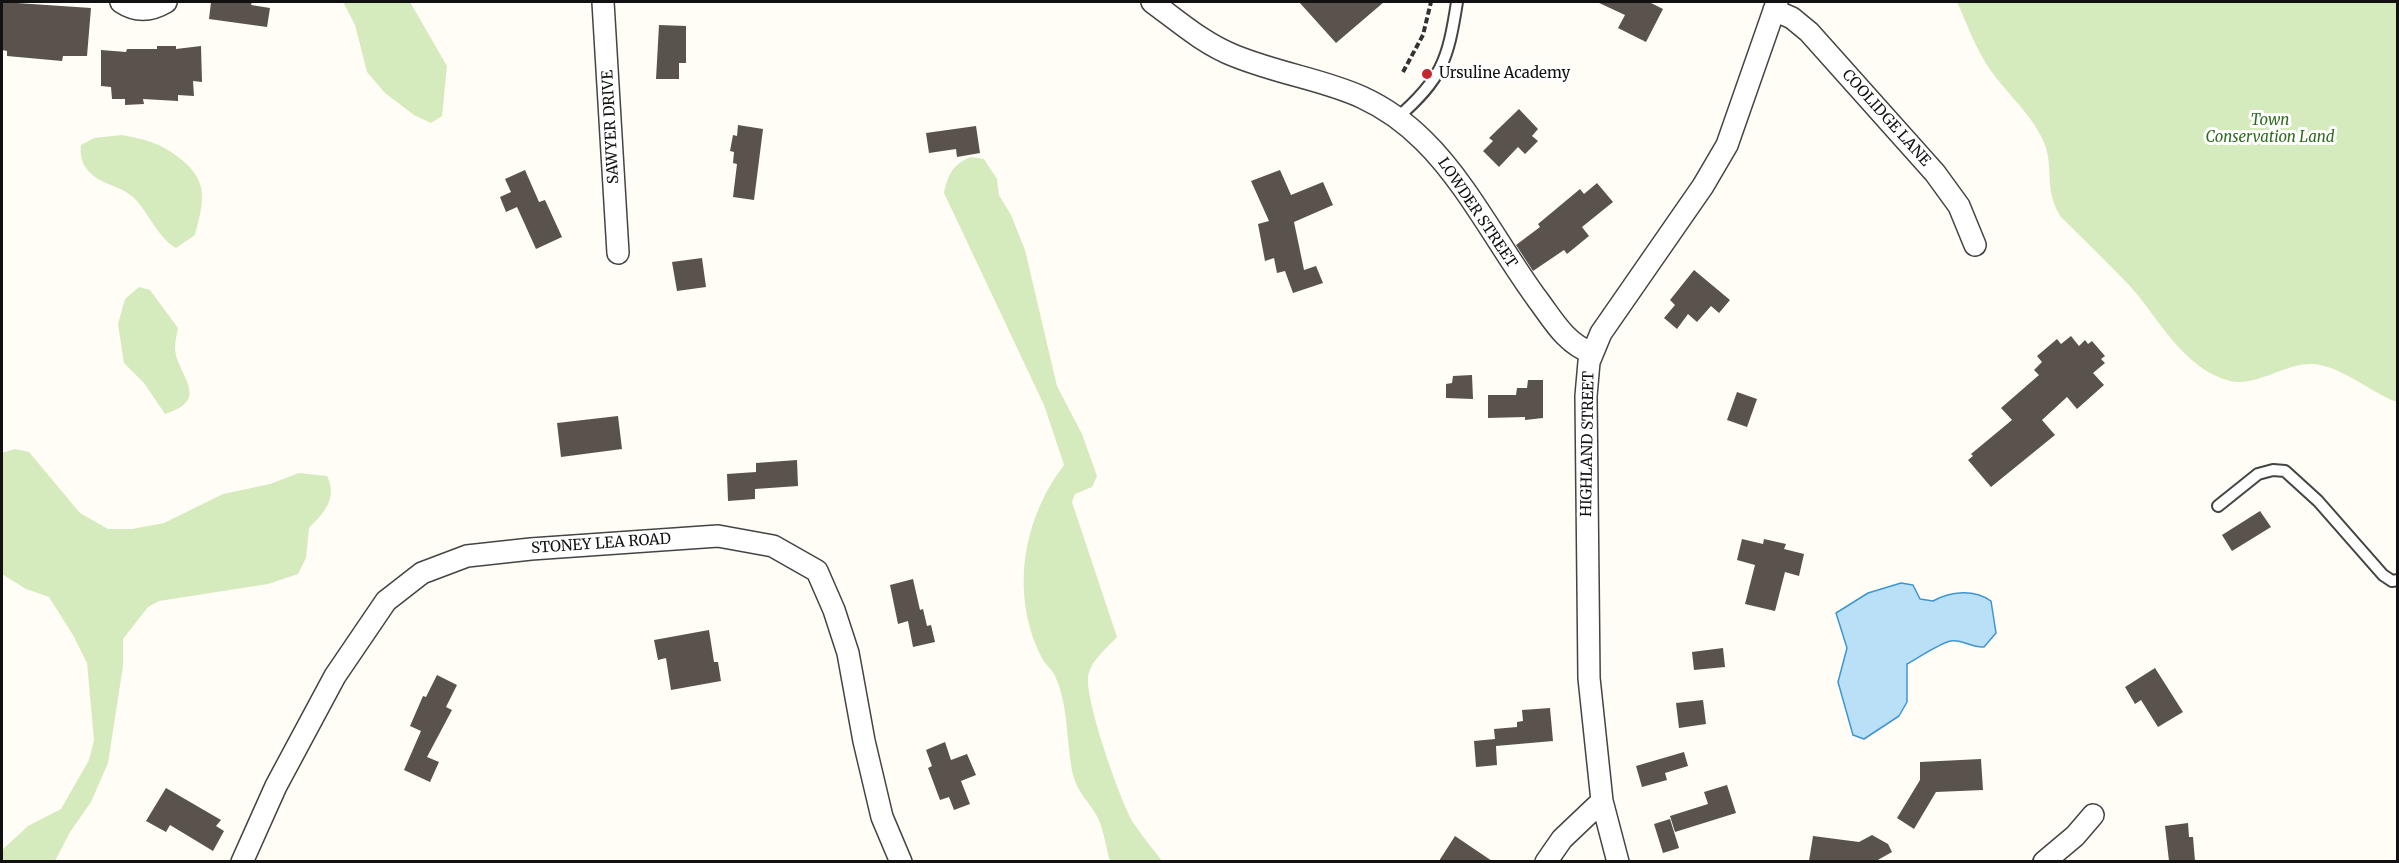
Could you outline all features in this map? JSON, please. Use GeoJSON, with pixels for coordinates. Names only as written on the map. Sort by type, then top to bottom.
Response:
{"type":"FeatureCollection","features":[{"type":"Feature","properties":{"kind":"street"},"geometry":{"type":"LineString","coordinates":[[121,2],[134,9],[146,10],[166,2]]}},
{"type":"Feature","properties":{"kind":"street","name":"SAWYER DRIVE"},"geometry":{"type":"LineString","coordinates":[[603,2],[618,253]]}},
{"type":"Feature","properties":{"kind":"street","name":"LOWDER STREET"},"geometry":{"type":"LineString","coordinates":[[1152,2],[1224,51],[1347,89],[1397,118],[1423,139],[1445,163],[1511,263],[1565,336],[1577,347],[1592,353]]}},
{"type":"Feature","properties":{"kind":"street","name":"COOLIDGE LANE"},"geometry":{"type":"LineString","coordinates":[[1775,6],[1809,32],[1935,173],[1959,206],[1975,245]]}},
{"type":"Feature","properties":{"kind":"street","name":"HIGHLAND STREET"},"geometry":{"type":"LineString","coordinates":[[1618,861],[1602,801],[1589,678],[1586,396],[1592,353],[1608,322],[1719,160],[1742,107],[1775,6]]}},
{"type":"Feature","properties":{"kind":"street","name":"STONEY LEA ROAD"},"geometry":{"type":"LineString","coordinates":[[242,861],[276,786],[335,676],[386,601],[422,573],[467,556],[531,549],[718,536],[773,546],[816,571],[834,610],[848,653],[864,741],[882,817],[901,861]]}},
{"type":"Feature","properties":{"kind":"street"},"geometry":{"type":"LineString","coordinates":[[1546,861],[1562,839],[1602,801]]}},
{"type":"Feature","properties":{"kind":"street"},"geometry":{"type":"LineString","coordinates":[[2044,861],[2075,836],[2093,815]]}},
{"type":"Feature","properties":{"kind":"lane"},"geometry":{"type":"LineString","coordinates":[[1397,118],[1424,95],[1437,78],[1452,36],[1457,2]]}},
{"type":"Feature","properties":{"kind":"lane"},"geometry":{"type":"LineString","coordinates":[[2218,506],[2258,474],[2273,470],[2285,471],[2318,501],[2383,575],[2397,580]]}},
{"type":"Feature","properties":{"kind":"path"},"geometry":{"type":"LineString","coordinates":[[1403,72],[1423,35],[1431,2]]}},
{"type":"Feature","properties":{"kind":"green space"},"geometry":{"type":"Polygon","coordinates":[[[343,2],[410,2],[447,66],[442,116],[431,123],[414,115],[385,93],[367,72],[355,25],[343,2]]]}},
{"type":"Feature","properties":{"kind":"green space","name":"Town Conservation Land"},"geometry":{"type":"Polygon","coordinates":[[[1957,2],[2397,2],[2397,402],[2343,373],[2321,365],[2300,365],[2240,382],[2213,375],[2185,354],[2129,285],[2061,217],[2052,196],[2048,158],[2042,138],[1984,60],[1957,2]]]}},
{"type":"Feature","properties":{"kind":"green space"},"geometry":{"type":"Polygon","coordinates":[[[122,135],[161,146],[182,160],[201,185],[202,203],[195,235],[176,248],[164,238],[134,198],[96,178],[84,165],[81,145],[94,138],[122,135]]]}},
{"type":"Feature","properties":{"kind":"green space"},"geometry":{"type":"Polygon","coordinates":[[[971,157],[984,159],[997,179],[999,195],[1011,215],[1025,250],[1057,386],[1082,434],[1097,476],[1092,487],[1075,494],[1072,502],[1117,637],[1092,666],[1088,678],[1089,691],[1105,752],[1128,812],[1134,824],[1162,861],[1110,861],[1098,818],[1073,775],[1060,688],[1054,674],[1042,658],[1032,634],[1026,609],[1025,558],[1038,509],[1064,465],[1044,405],[944,193],[952,170],[971,157]]]}},
{"type":"Feature","properties":{"kind":"green space"},"geometry":{"type":"Polygon","coordinates":[[[139,287],[150,290],[178,328],[175,345],[177,357],[190,393],[187,401],[179,408],[165,414],[144,383],[124,363],[118,324],[125,299],[139,287]]]}},
{"type":"Feature","properties":{"kind":"green space"},"geometry":{"type":"Polygon","coordinates":[[[15,449],[29,452],[80,513],[108,529],[132,529],[164,523],[223,494],[270,484],[299,473],[327,476],[331,491],[328,505],[309,528],[306,558],[298,574],[268,584],[159,601],[148,607],[123,639],[123,666],[108,763],[91,802],[70,832],[55,861],[2,861],[2,850],[28,826],[61,809],[89,760],[94,740],[87,663],[73,635],[49,597],[26,589],[2,574],[2,453],[15,449]]]}},
{"type":"Feature","properties":{"kind":"water"},"geometry":{"type":"Polygon","coordinates":[[[1901,583],[1913,585],[1920,599],[1933,601],[1955,593],[1970,593],[1984,597],[1991,601],[1996,633],[1984,647],[1959,641],[1946,642],[1907,664],[1907,702],[1899,716],[1864,739],[1853,735],[1838,682],[1847,648],[1836,613],[1868,593],[1901,583]]]}},
{"type":"Feature","properties":{"kind":"building"},"geometry":{"type":"Polygon","coordinates":[[[2,2],[91,8],[87,56],[63,56],[62,61],[7,56],[7,51],[2,50],[2,2]]]}},
{"type":"Feature","properties":{"kind":"building"},"geometry":{"type":"Polygon","coordinates":[[[211,2],[252,2],[251,5],[270,8],[267,27],[209,19],[211,2]]]}},
{"type":"Feature","properties":{"kind":"building"},"geometry":{"type":"Polygon","coordinates":[[[1299,2],[1384,2],[1336,43],[1299,2]]]}},
{"type":"Feature","properties":{"kind":"building"},"geometry":{"type":"Polygon","coordinates":[[[1597,2],[1649,2],[1663,9],[1646,42],[1618,28],[1625,15],[1597,2]]]}},
{"type":"Feature","properties":{"kind":"building"},"geometry":{"type":"Polygon","coordinates":[[[659,25],[686,26],[686,63],[679,63],[679,79],[656,79],[659,25]]]}},
{"type":"Feature","properties":{"kind":"building"},"geometry":{"type":"Polygon","coordinates":[[[157,46],[176,46],[176,49],[201,46],[202,82],[193,81],[194,96],[178,95],[178,101],[143,99],[144,104],[125,105],[125,99],[112,99],[111,87],[101,86],[101,50],[126,52],[127,49],[157,49],[157,46]]]}},
{"type":"Feature","properties":{"kind":"building"},"geometry":{"type":"Polygon","coordinates":[[[1519,109],[1538,129],[1532,136],[1538,141],[1525,154],[1518,147],[1499,167],[1483,151],[1493,141],[1489,138],[1519,109]]]}},
{"type":"Feature","properties":{"kind":"building"},"geometry":{"type":"Polygon","coordinates":[[[738,125],[763,129],[754,200],[733,197],[737,164],[733,163],[734,152],[730,151],[733,135],[737,136],[738,125]]]}},
{"type":"Feature","properties":{"kind":"building"},"geometry":{"type":"Polygon","coordinates":[[[976,126],[980,153],[957,157],[956,149],[929,153],[926,133],[976,126]]]}},
{"type":"Feature","properties":{"kind":"building"},"geometry":{"type":"Polygon","coordinates":[[[525,170],[539,202],[545,200],[562,237],[536,249],[517,207],[506,212],[500,197],[511,192],[505,179],[525,170]]]}},
{"type":"Feature","properties":{"kind":"building"},"geometry":{"type":"Polygon","coordinates":[[[1280,170],[1291,195],[1323,182],[1333,205],[1294,222],[1304,270],[1316,266],[1323,283],[1293,293],[1285,271],[1277,273],[1274,258],[1265,261],[1258,224],[1269,221],[1251,181],[1280,170]]]}},
{"type":"Feature","properties":{"kind":"building"},"geometry":{"type":"Polygon","coordinates":[[[1597,183],[1613,202],[1582,227],[1589,236],[1567,254],[1564,250],[1533,271],[1516,245],[1540,227],[1538,224],[1580,189],[1584,194],[1597,183]]]}},
{"type":"Feature","properties":{"kind":"building"},"geometry":{"type":"Polygon","coordinates":[[[702,258],[706,287],[677,291],[672,262],[702,258]]]}},
{"type":"Feature","properties":{"kind":"building"},"geometry":{"type":"Polygon","coordinates":[[[1694,270],[1730,300],[1719,313],[1711,306],[1697,322],[1688,314],[1677,329],[1664,318],[1675,305],[1670,300],[1694,270]]]}},
{"type":"Feature","properties":{"kind":"building"},"geometry":{"type":"Polygon","coordinates":[[[2071,336],[2079,346],[2085,340],[2088,344],[2092,341],[2105,356],[2101,359],[2105,363],[2093,373],[2104,385],[2077,409],[2067,397],[2042,420],[2055,435],[1991,487],[1968,460],[1973,456],[1971,454],[2012,420],[2001,408],[2039,375],[2034,370],[2042,362],[2037,356],[2057,339],[2061,344],[2071,336]]]}},
{"type":"Feature","properties":{"kind":"building"},"geometry":{"type":"Polygon","coordinates":[[[1472,375],[1473,399],[1446,398],[1446,384],[1452,383],[1453,376],[1472,375]]]}},
{"type":"Feature","properties":{"kind":"building"},"geometry":{"type":"Polygon","coordinates":[[[1528,380],[1543,380],[1543,418],[1525,420],[1525,417],[1488,418],[1488,395],[1516,395],[1517,388],[1527,388],[1528,380]]]}},
{"type":"Feature","properties":{"kind":"building"},"geometry":{"type":"Polygon","coordinates":[[[1737,392],[1757,399],[1747,427],[1727,420],[1737,392]]]}},
{"type":"Feature","properties":{"kind":"building"},"geometry":{"type":"Polygon","coordinates":[[[618,416],[622,449],[561,457],[557,423],[618,416]]]}},
{"type":"Feature","properties":{"kind":"building"},"geometry":{"type":"Polygon","coordinates":[[[797,460],[798,486],[755,489],[755,499],[728,501],[727,474],[756,472],[756,463],[797,460]]]}},
{"type":"Feature","properties":{"kind":"building"},"geometry":{"type":"Polygon","coordinates":[[[2260,511],[2271,527],[2232,551],[2222,535],[2260,511]]]}},
{"type":"Feature","properties":{"kind":"building"},"geometry":{"type":"Polygon","coordinates":[[[1742,539],[1763,544],[1764,539],[1786,544],[1784,549],[1804,554],[1799,576],[1785,572],[1775,611],[1745,604],[1755,565],[1737,560],[1742,539]]]}},
{"type":"Feature","properties":{"kind":"building"},"geometry":{"type":"Polygon","coordinates":[[[913,579],[920,610],[923,609],[927,626],[931,625],[935,642],[913,647],[908,621],[898,624],[890,585],[913,579]]]}},
{"type":"Feature","properties":{"kind":"building"},"geometry":{"type":"Polygon","coordinates":[[[709,630],[714,662],[718,662],[721,681],[671,690],[666,658],[658,660],[654,640],[709,630]]]}},
{"type":"Feature","properties":{"kind":"building"},"geometry":{"type":"Polygon","coordinates":[[[1723,648],[1725,667],[1694,670],[1692,652],[1723,648]]]}},
{"type":"Feature","properties":{"kind":"building"},"geometry":{"type":"Polygon","coordinates":[[[2155,668],[2183,712],[2158,727],[2141,700],[2135,704],[2125,687],[2155,668]]]}},
{"type":"Feature","properties":{"kind":"building"},"geometry":{"type":"Polygon","coordinates":[[[437,675],[457,685],[446,707],[452,710],[427,757],[439,762],[430,782],[404,770],[421,731],[410,726],[423,696],[426,697],[437,675]]]}},
{"type":"Feature","properties":{"kind":"building"},"geometry":{"type":"Polygon","coordinates":[[[1703,700],[1706,724],[1679,728],[1676,703],[1703,700]]]}},
{"type":"Feature","properties":{"kind":"building"},"geometry":{"type":"Polygon","coordinates":[[[1550,708],[1553,741],[1496,746],[1497,765],[1476,767],[1474,741],[1495,739],[1494,729],[1517,727],[1517,722],[1523,721],[1522,710],[1550,708]]]}},
{"type":"Feature","properties":{"kind":"building"},"geometry":{"type":"Polygon","coordinates":[[[945,742],[951,760],[967,754],[976,775],[961,781],[970,804],[954,810],[949,797],[940,800],[928,768],[932,766],[926,750],[945,742]]]}},
{"type":"Feature","properties":{"kind":"building"},"geometry":{"type":"Polygon","coordinates":[[[1684,752],[1688,766],[1665,773],[1667,780],[1642,787],[1636,766],[1684,752]]]}},
{"type":"Feature","properties":{"kind":"building"},"geometry":{"type":"Polygon","coordinates":[[[1981,759],[1983,790],[1936,792],[1914,829],[1897,818],[1920,780],[1920,762],[1981,759]]]}},
{"type":"Feature","properties":{"kind":"building"},"geometry":{"type":"Polygon","coordinates":[[[1727,785],[1736,813],[1675,832],[1670,816],[1708,804],[1704,792],[1727,785]]]}},
{"type":"Feature","properties":{"kind":"building"},"geometry":{"type":"Polygon","coordinates":[[[166,788],[221,820],[216,826],[224,831],[213,851],[170,825],[166,832],[146,821],[166,788]]]}},
{"type":"Feature","properties":{"kind":"building"},"geometry":{"type":"Polygon","coordinates":[[[1670,819],[1679,848],[1663,853],[1654,824],[1670,819]]]}},
{"type":"Feature","properties":{"kind":"building"},"geometry":{"type":"Polygon","coordinates":[[[2188,823],[2189,837],[2193,837],[2195,861],[2169,861],[2165,826],[2188,823]]]}},
{"type":"Feature","properties":{"kind":"building"},"geometry":{"type":"Polygon","coordinates":[[[1872,835],[1888,844],[1892,852],[1876,861],[1809,861],[1813,836],[1859,842],[1872,835]]]}},
{"type":"Feature","properties":{"kind":"building"},"geometry":{"type":"Polygon","coordinates":[[[1455,836],[1492,861],[1439,861],[1455,836]]]}},
{"type":"Feature","properties":{"kind":"place","name":"Ursuline Academy"},"geometry":{"type":"Point","coordinates":[1427,74]}}]}
